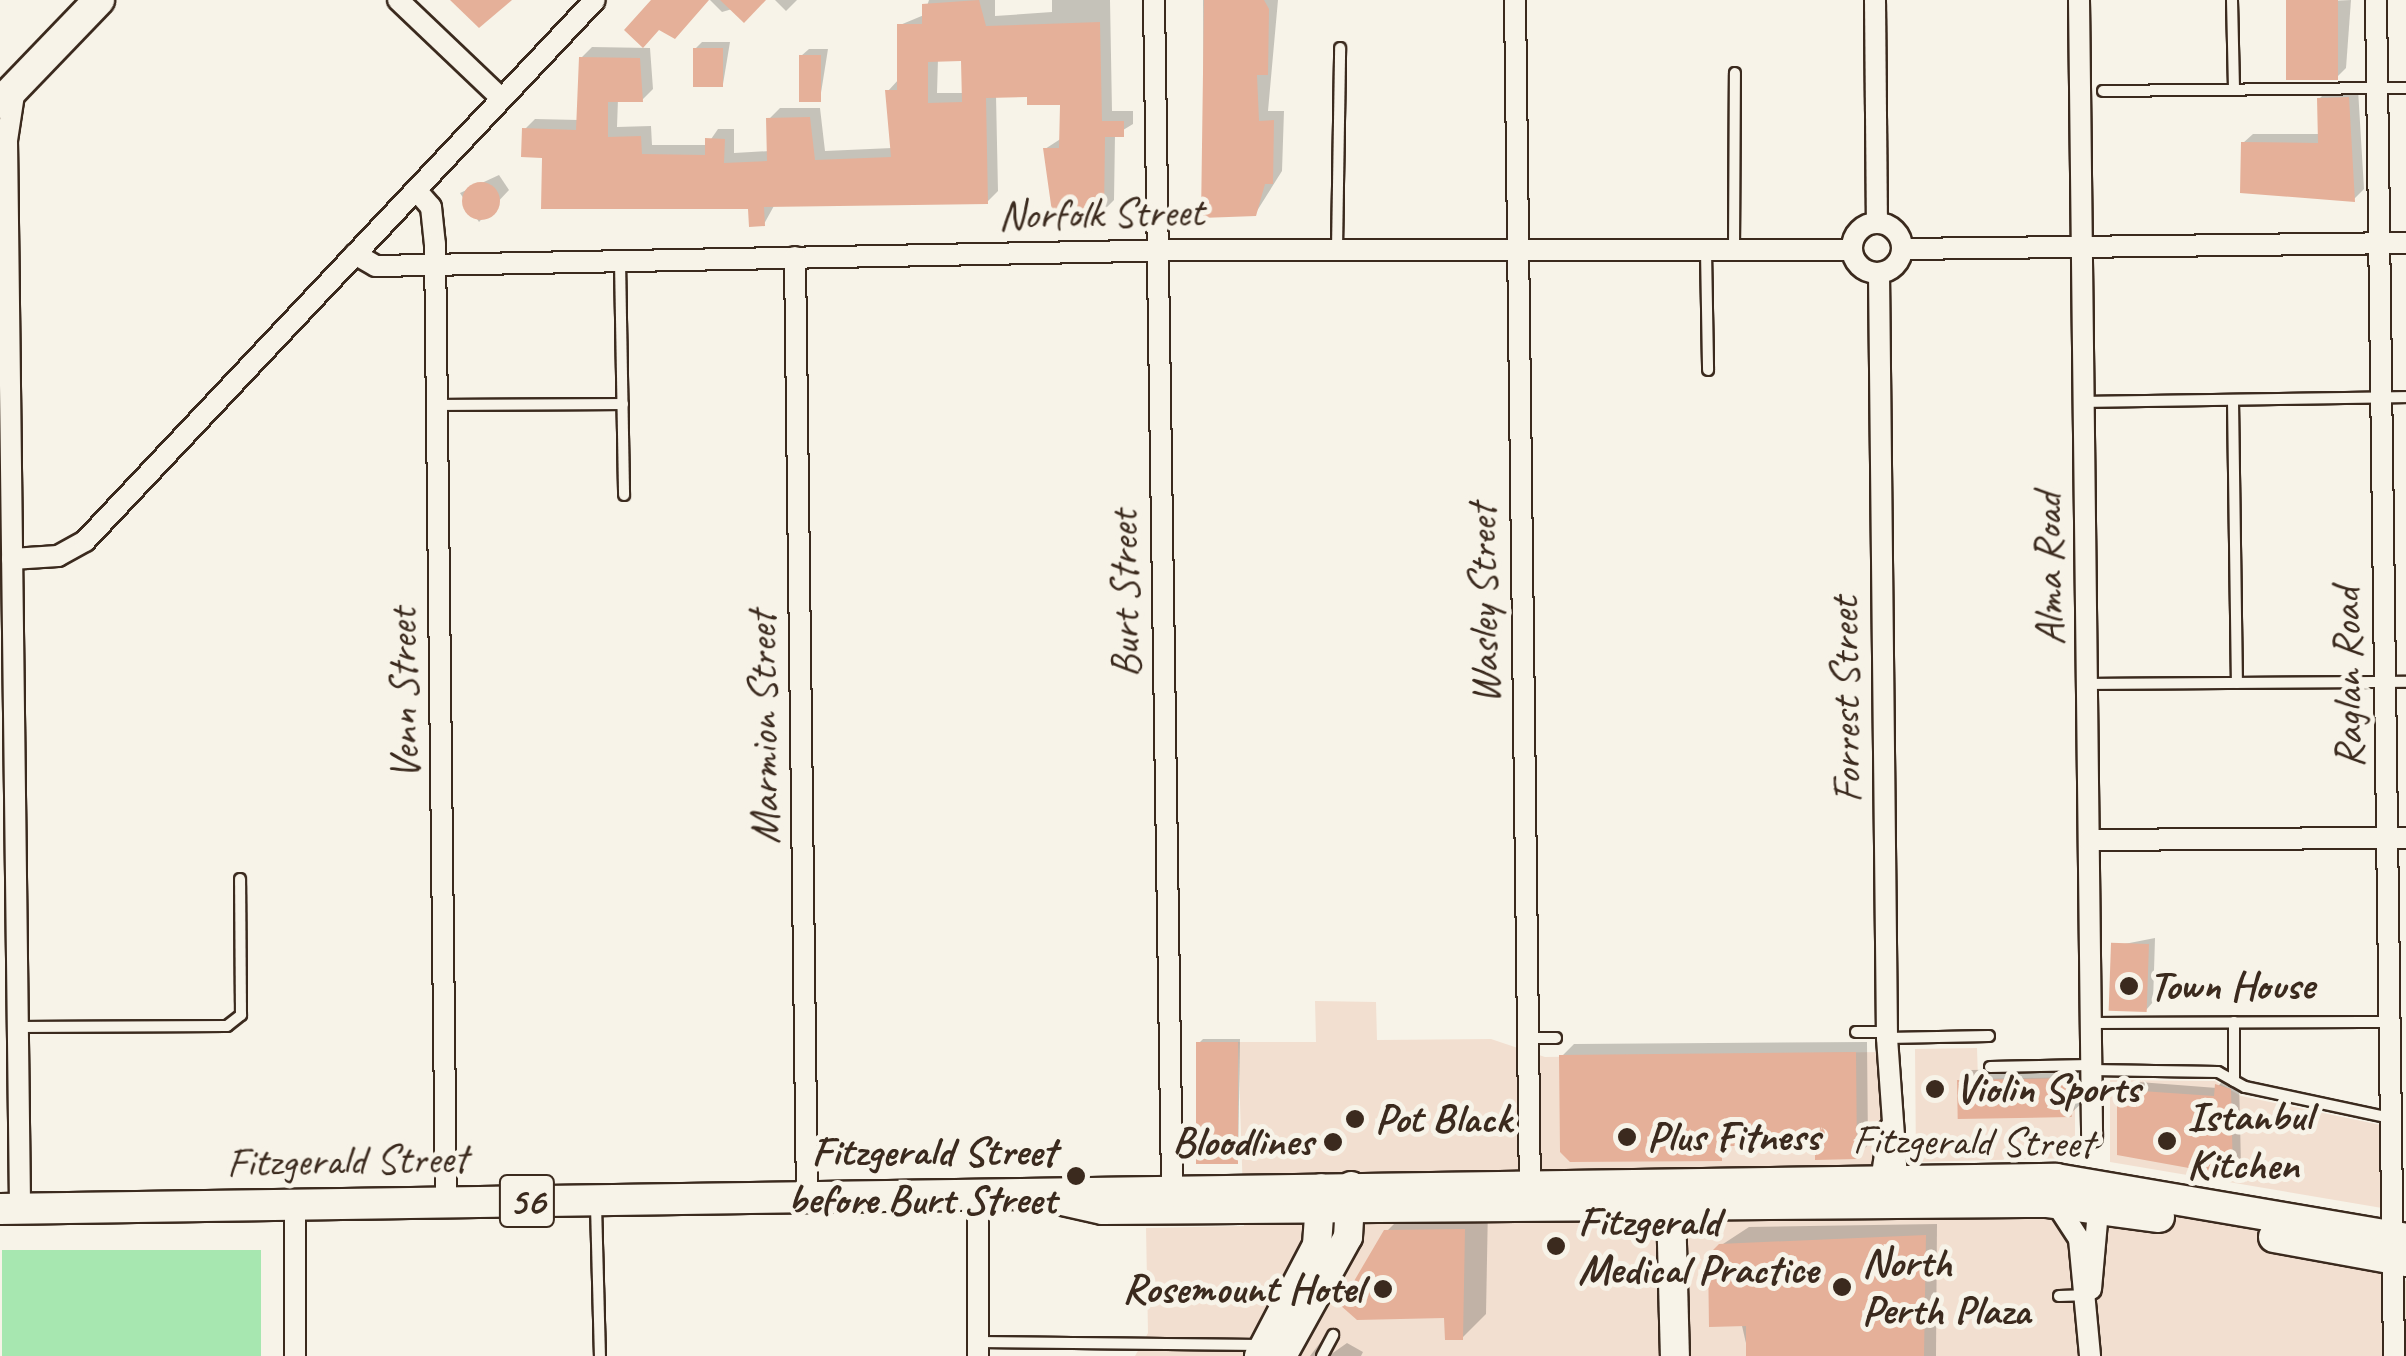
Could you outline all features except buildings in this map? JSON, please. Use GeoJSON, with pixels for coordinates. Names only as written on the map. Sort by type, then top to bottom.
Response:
{"type":"FeatureCollection","features":[{"type":"Feature","properties":{"kind":"main road"},"geometry":{"type":"LineString","coordinates":[[8,96],[99,0]]}},
{"type":"Feature","properties":{"kind":"main road","name":"Fitzgerald Street"},"geometry":{"type":"LineString","coordinates":[[10,1209],[1055,1198],[1172,1186],[1336,1196]]}},
{"type":"Feature","properties":{"kind":"main road","name":"Fitzgerald Street"},"geometry":{"type":"LineString","coordinates":[[1055,1198],[1104,1209],[1336,1196],[1889,1192],[2099,1195],[2399,1249]]}},
{"type":"Feature","properties":{"kind":"main road","name":"Fitzgerald Street"},"geometry":{"type":"LineString","coordinates":[[1530,1195],[1672,1206],[1889,1192],[2056,1202],[2099,1195]]}},
{"type":"Feature","properties":{"kind":"main road"},"geometry":{"type":"LineString","coordinates":[[1268,1353],[1348,1237],[1336,1196]]}},
{"type":"Feature","properties":{"kind":"main road"},"geometry":{"type":"LineString","coordinates":[[1672,1206],[1674,1356]]}},
{"type":"Feature","properties":{"kind":"street"},"geometry":{"type":"LineString","coordinates":[[398,0],[500,97]]}},
{"type":"Feature","properties":{"kind":"street"},"geometry":{"type":"LineString","coordinates":[[12,560],[58,556],[85,541],[595,0]]}},
{"type":"Feature","properties":{"kind":"street","name":"Burt Street"},"geometry":{"type":"LineString","coordinates":[[1154,0],[1172,1186]]}},
{"type":"Feature","properties":{"kind":"street","name":"Wasley Street"},"geometry":{"type":"LineString","coordinates":[[1515,0],[1530,1195]]}},
{"type":"Feature","properties":{"kind":"street"},"geometry":{"type":"LineString","coordinates":[[1876,0],[1877,223],[1902,248],[2406,244]]}},
{"type":"Feature","properties":{"kind":"street","name":"Alma Road"},"geometry":{"type":"LineString","coordinates":[[2079,0],[2092,1137]]}},
{"type":"Feature","properties":{"kind":"street","name":"Raglan Road"},"geometry":{"type":"LineString","coordinates":[[2376,0],[2382,397],[2396,682],[2398,995],[2390,1022],[2399,1249],[2394,1356]]}},
{"type":"Feature","properties":{"kind":"street"},"geometry":{"type":"LineString","coordinates":[[8,96],[6,384],[18,1028],[10,1209]]}},
{"type":"Feature","properties":{"kind":"street","name":"Venn Street"},"geometry":{"type":"LineString","coordinates":[[417,191],[431,206],[435,259],[446,1202]]}},
{"type":"Feature","properties":{"kind":"street"},"geometry":{"type":"LineString","coordinates":[[1877,223],[1859,230],[1852,250],[1879,273],[1902,248]]}},
{"type":"Feature","properties":{"kind":"street","name":"Norfolk Street"},"geometry":{"type":"LineString","coordinates":[[355,254],[376,266],[435,259],[1157,250],[1338,249],[1518,254],[1852,250]]}},
{"type":"Feature","properties":{"kind":"street","name":"Marmion Street"},"geometry":{"type":"LineString","coordinates":[[795,257],[807,1198]]}},
{"type":"Feature","properties":{"kind":"street","name":"Forrest Street"},"geometry":{"type":"LineString","coordinates":[[1879,273],[1889,1192]]}},
{"type":"Feature","properties":{"kind":"street"},"geometry":{"type":"LineString","coordinates":[[2089,840],[2397,838]]}},
{"type":"Feature","properties":{"kind":"street"},"geometry":{"type":"LineString","coordinates":[[2090,1356],[2089,1295],[2099,1195]]}},
{"type":"Feature","properties":{"kind":"street"},"geometry":{"type":"LineString","coordinates":[[978,1198],[978,1349]]}},
{"type":"Feature","properties":{"kind":"street"},"geometry":{"type":"LineString","coordinates":[[2056,1202],[2079,1239],[2089,1295]]}},
{"type":"Feature","properties":{"kind":"street"},"geometry":{"type":"LineString","coordinates":[[295,1203],[295,1356]]}},
{"type":"Feature","properties":{"kind":"lane"},"geometry":{"type":"LineString","coordinates":[[2232,0],[2234,90]]}},
{"type":"Feature","properties":{"kind":"lane"},"geometry":{"type":"LineString","coordinates":[[1338,249],[1340,48]]}},
{"type":"Feature","properties":{"kind":"lane"},"geometry":{"type":"LineString","coordinates":[[1734,250],[1735,73]]}},
{"type":"Feature","properties":{"kind":"lane"},"geometry":{"type":"LineString","coordinates":[[2103,92],[2406,88]]}},
{"type":"Feature","properties":{"kind":"lane"},"geometry":{"type":"LineString","coordinates":[[1706,251],[1708,370]]}},
{"type":"Feature","properties":{"kind":"lane"},"geometry":{"type":"LineString","coordinates":[[620,258],[624,495]]}},
{"type":"Feature","properties":{"kind":"lane"},"geometry":{"type":"LineString","coordinates":[[2084,402],[2406,397]]}},
{"type":"Feature","properties":{"kind":"lane"},"geometry":{"type":"LineString","coordinates":[[2233,400],[2237,683]]}},
{"type":"Feature","properties":{"kind":"lane"},"geometry":{"type":"LineString","coordinates":[[438,405],[622,404]]}},
{"type":"Feature","properties":{"kind":"lane"},"geometry":{"type":"LineString","coordinates":[[2087,684],[2396,682]]}},
{"type":"Feature","properties":{"kind":"lane"},"geometry":{"type":"LineString","coordinates":[[18,1028],[228,1026],[241,1015],[240,879]]}},
{"type":"Feature","properties":{"kind":"lane"},"geometry":{"type":"LineString","coordinates":[[2234,1022],[2234,1081]]}},
{"type":"Feature","properties":{"kind":"lane"},"geometry":{"type":"LineString","coordinates":[[2090,1023],[2390,1022]]}},
{"type":"Feature","properties":{"kind":"lane"},"geometry":{"type":"LineString","coordinates":[[1856,1032],[1989,1036]]}},
{"type":"Feature","properties":{"kind":"lane"},"geometry":{"type":"LineString","coordinates":[[1527,1038],[1556,1038]]}},
{"type":"Feature","properties":{"kind":"lane"},"geometry":{"type":"LineString","coordinates":[[1990,1066],[2218,1072],[2234,1081],[2396,1103]]}},
{"type":"Feature","properties":{"kind":"lane"},"geometry":{"type":"LineString","coordinates":[[596,1200],[600,1356]]}},
{"type":"Feature","properties":{"kind":"lane"},"geometry":{"type":"LineString","coordinates":[[2060,1296],[2089,1295]]}},
{"type":"Feature","properties":{"kind":"lane"},"geometry":{"type":"LineString","coordinates":[[1322,1356],[1334,1334]]}},
{"type":"Feature","properties":{"kind":"lane"},"geometry":{"type":"LineString","coordinates":[[978,1349],[1249,1338],[1268,1353]]}},
{"type":"Feature","properties":{"kind":"lane"},"geometry":{"type":"LineString","coordinates":[[1108,1342],[1108,1356]]}},
{"type":"Feature","properties":{"kind":"shaded area"},"geometry":{"type":"Polygon","coordinates":[[[1315,1001],[1376,1002],[1377,1040],[1491,1039],[1545,1057],[1880,1052],[1882,1180],[2091,1176],[2406,1281],[2406,1356],[1135,1356],[1148,1333],[1146,1228],[1244,1226],[1238,1042],[1316,1042],[1315,1001]]]}},
{"type":"Feature","properties":{"kind":"shaded area"},"geometry":{"type":"Polygon","coordinates":[[[1977,1048],[1978,1079],[2075,1077],[2075,1158],[1916,1162],[1915,1049],[1977,1048]]]}},
{"type":"Feature","properties":{"kind":"shaded area"},"geometry":{"type":"Polygon","coordinates":[[[2110,1080],[2215,1081],[2241,1096],[2381,1125],[2382,1208],[2110,1162],[2110,1080]]]}},
{"type":"Feature","properties":{"kind":"green space"},"geometry":{"type":"Polygon","coordinates":[[[2,1250],[261,1250],[261,1356],[2,1356],[2,1250]]]}},
{"type":"Feature","properties":{"kind":"place","name":"Town House"},"geometry":{"type":"Point","coordinates":[2129,986]}},
{"type":"Feature","properties":{"kind":"place","name":"Violin Sports"},"geometry":{"type":"Point","coordinates":[1935,1089]}},
{"type":"Feature","properties":{"kind":"place","name":"Pot Black"},"geometry":{"type":"Point","coordinates":[1355,1119]}},
{"type":"Feature","properties":{"kind":"place","name":"Plus Fitness"},"geometry":{"type":"Point","coordinates":[1627,1137]}},
{"type":"Feature","properties":{"kind":"place","name":"Istanbul Kitchen"},"geometry":{"type":"Point","coordinates":[2167,1141]}},
{"type":"Feature","properties":{"kind":"place","name":"Bloodlines"},"geometry":{"type":"Point","coordinates":[1333,1142]}},
{"type":"Feature","properties":{"kind":"place","name":"Fitzgerald Street before Burt Street"},"geometry":{"type":"Point","coordinates":[1076,1176]}},
{"type":"Feature","properties":{"kind":"place","name":"Fitzgerald Medical Practice"},"geometry":{"type":"Point","coordinates":[1556,1246]}},
{"type":"Feature","properties":{"kind":"place","name":"North Perth Plaza"},"geometry":{"type":"Point","coordinates":[1842,1287]}},
{"type":"Feature","properties":{"kind":"place","name":"Rosemount Hotel"},"geometry":{"type":"Point","coordinates":[1383,1289]}}]}
